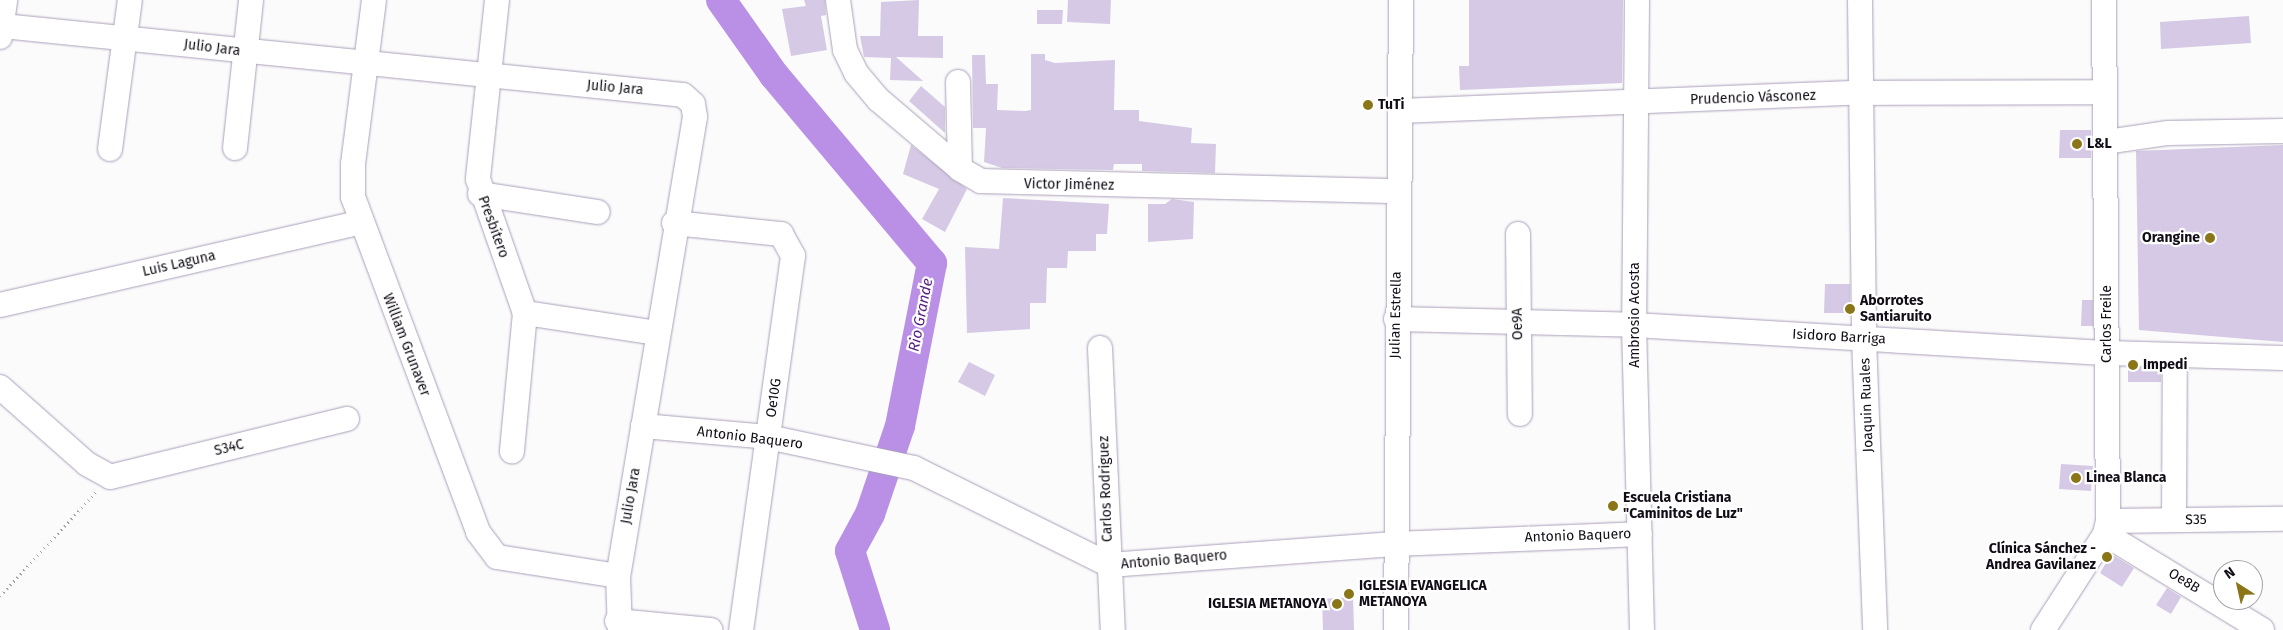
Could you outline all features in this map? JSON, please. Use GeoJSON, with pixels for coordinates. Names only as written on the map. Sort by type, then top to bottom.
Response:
{"type":"FeatureCollection","features":[{"type":"Feature","properties":{"kind":"street"},"geometry":{"type":"LineString","coordinates":[[1,31],[5,0]]}},
{"type":"Feature","properties":{"kind":"street"},"geometry":{"type":"LineString","coordinates":[[110,149],[130,0]]}},
{"type":"Feature","properties":{"kind":"street"},"geometry":{"type":"LineString","coordinates":[[235,148],[251,0]]}},
{"type":"Feature","properties":{"kind":"street","name":"William Grunaver"},"geometry":{"type":"LineString","coordinates":[[374,0],[368,61],[352,172],[359,223],[483,543],[498,557],[618,576]]}},
{"type":"Feature","properties":{"kind":"street","name":"Presbítero"},"geometry":{"type":"LineString","coordinates":[[497,0],[477,165],[480,194],[525,314],[512,452]]}},
{"type":"Feature","properties":{"kind":"street","name":"Victor Jiménez"},"geometry":{"type":"LineString","coordinates":[[838,0],[846,50],[856,73],[880,100],[960,169],[981,181],[998,184],[1399,191]]}},
{"type":"Feature","properties":{"kind":"street","name":"Julian Estrella"},"geometry":{"type":"LineString","coordinates":[[1396,630],[1394,544],[1401,0]]}},
{"type":"Feature","properties":{"kind":"street","name":"Ambrosio Acosta"},"geometry":{"type":"LineString","coordinates":[[1637,0],[1634,325],[1642,630]]}},
{"type":"Feature","properties":{"kind":"street","name":"Joaquin Ruales"},"geometry":{"type":"LineString","coordinates":[[1860,0],[1858,94],[1864,338],[1875,630]]}},
{"type":"Feature","properties":{"kind":"street","name":"Carlos Freile"},"geometry":{"type":"LineString","coordinates":[[2104,0],[2108,353],[2106,527]]}},
{"type":"Feature","properties":{"kind":"street","name":"Julio Jara"},"geometry":{"type":"LineString","coordinates":[[1,31],[126,39],[246,52],[368,61],[487,76],[683,95],[693,104],[695,117],[674,223],[618,576],[619,626]]}},
{"type":"Feature","properties":{"kind":"street"},"geometry":{"type":"LineString","coordinates":[[958,82],[960,169]]}},
{"type":"Feature","properties":{"kind":"street","name":"Prudencio Vásconez"},"geometry":{"type":"LineString","coordinates":[[1400,111],[1858,94],[2105,92]]}},
{"type":"Feature","properties":{"kind":"street"},"geometry":{"type":"LineString","coordinates":[[2106,142],[2168,133],[2283,131]]}},
{"type":"Feature","properties":{"kind":"street"},"geometry":{"type":"LineString","coordinates":[[480,194],[598,212]]}},
{"type":"Feature","properties":{"kind":"street","name":"Luis Laguna"},"geometry":{"type":"LineString","coordinates":[[0,305],[359,223]]}},
{"type":"Feature","properties":{"kind":"street","name":"Oe10G"},"geometry":{"type":"LineString","coordinates":[[674,223],[781,234],[793,256],[741,630]]}},
{"type":"Feature","properties":{"kind":"street","name":"Oe9A"},"geometry":{"type":"LineString","coordinates":[[1518,234],[1517,320],[1520,414]]}},
{"type":"Feature","properties":{"kind":"street"},"geometry":{"type":"LineString","coordinates":[[525,314],[658,333]]}},
{"type":"Feature","properties":{"kind":"street","name":"Isidoro Barriga"},"geometry":{"type":"LineString","coordinates":[[1396,319],[1517,320],[1634,325],[2108,353],[2283,358]]}},
{"type":"Feature","properties":{"kind":"street","name":"Carlos Rodriguez"},"geometry":{"type":"LineString","coordinates":[[1100,348],[1113,630]]}},
{"type":"Feature","properties":{"kind":"street"},"geometry":{"type":"LineString","coordinates":[[2174,520],[2175,356]]}},
{"type":"Feature","properties":{"kind":"street"},"geometry":{"type":"LineString","coordinates":[[0,386],[87,464],[110,477]]}},
{"type":"Feature","properties":{"kind":"street","name":"S34C"},"geometry":{"type":"LineString","coordinates":[[110,477],[347,419]]}},
{"type":"Feature","properties":{"kind":"street","name":"Antonio Baquero"},"geometry":{"type":"LineString","coordinates":[[643,426],[768,437],[914,468],[1109,565],[1394,544],[1640,534]]}},
{"type":"Feature","properties":{"kind":"street","name":"S35"},"geometry":{"type":"LineString","coordinates":[[2106,527],[2174,520],[2283,519]]}},
{"type":"Feature","properties":{"kind":"street"},"geometry":{"type":"LineString","coordinates":[[2043,630],[2106,527]]}},
{"type":"Feature","properties":{"kind":"street","name":"Oe8B"},"geometry":{"type":"LineString","coordinates":[[2106,527],[2236,623],[2262,630]]}},
{"type":"Feature","properties":{"kind":"street"},"geometry":{"type":"LineString","coordinates":[[619,626],[711,630]]}},
{"type":"Feature","properties":{"kind":"path"},"geometry":{"type":"LineString","coordinates":[[0,596],[110,477]]}},
{"type":"Feature","properties":{"kind":"building"},"geometry":{"type":"Polygon","coordinates":[[[804,0],[825,0],[826,15],[821,16],[827,50],[791,56],[782,9],[806,6],[804,0]]]}},
{"type":"Feature","properties":{"kind":"building"},"geometry":{"type":"Polygon","coordinates":[[[919,0],[918,36],[943,36],[943,58],[896,57],[923,81],[890,80],[891,58],[864,57],[860,36],[880,36],[881,2],[919,0]]]}},
{"type":"Feature","properties":{"kind":"building"},"geometry":{"type":"Polygon","coordinates":[[[1068,0],[1111,0],[1110,24],[1067,22],[1068,0]]]}},
{"type":"Feature","properties":{"kind":"building"},"geometry":{"type":"Polygon","coordinates":[[[1469,0],[1623,0],[1622,83],[1460,90],[1459,66],[1469,66],[1469,0]]]}},
{"type":"Feature","properties":{"kind":"building"},"geometry":{"type":"Polygon","coordinates":[[[1037,10],[1063,10],[1062,24],[1037,24],[1037,10]]]}},
{"type":"Feature","properties":{"kind":"building"},"geometry":{"type":"Polygon","coordinates":[[[2249,16],[2251,43],[2161,49],[2160,22],[2249,16]]]}},
{"type":"Feature","properties":{"kind":"building"},"geometry":{"type":"Polygon","coordinates":[[[1031,54],[1045,54],[1045,60],[1055,63],[1115,60],[1114,110],[1139,110],[1139,121],[1192,128],[1191,143],[1216,144],[1215,173],[1142,171],[1142,164],[1114,164],[1113,170],[1002,168],[984,162],[986,128],[973,128],[972,55],[985,55],[986,84],[998,84],[997,110],[1025,111],[1031,110],[1031,54]]]}},
{"type":"Feature","properties":{"kind":"building"},"geometry":{"type":"Polygon","coordinates":[[[921,86],[945,107],[945,133],[909,101],[921,86]]]}},
{"type":"Feature","properties":{"kind":"building","name":"L&L"},"geometry":{"type":"Polygon","coordinates":[[[2060,130],[2091,130],[2091,158],[2059,158],[2060,130]]]}},
{"type":"Feature","properties":{"kind":"building"},"geometry":{"type":"Polygon","coordinates":[[[911,145],[967,189],[945,232],[922,219],[939,189],[903,174],[911,145]]]}},
{"type":"Feature","properties":{"kind":"building","name":"Orangine"},"geometry":{"type":"Polygon","coordinates":[[[2283,145],[2283,342],[2139,330],[2136,151],[2283,145]]]}},
{"type":"Feature","properties":{"kind":"building"},"geometry":{"type":"Polygon","coordinates":[[[1003,198],[1109,204],[1107,234],[1096,234],[1096,251],[1068,251],[1067,268],[1047,268],[1046,303],[1030,303],[1030,329],[967,333],[965,247],[999,249],[1003,198]]]}},
{"type":"Feature","properties":{"kind":"building"},"geometry":{"type":"Polygon","coordinates":[[[1172,199],[1194,202],[1193,239],[1148,242],[1148,204],[1165,204],[1172,199]]]}},
{"type":"Feature","properties":{"kind":"building"},"geometry":{"type":"Polygon","coordinates":[[[1825,284],[1850,284],[1850,313],[1824,313],[1825,284]]]}},
{"type":"Feature","properties":{"kind":"building"},"geometry":{"type":"Polygon","coordinates":[[[2082,300],[2093,300],[2093,326],[2081,326],[2082,300]]]}},
{"type":"Feature","properties":{"kind":"building"},"geometry":{"type":"Polygon","coordinates":[[[969,362],[995,375],[985,396],[958,382],[969,362]]]}},
{"type":"Feature","properties":{"kind":"building"},"geometry":{"type":"Polygon","coordinates":[[[2128,367],[2161,368],[2161,382],[2128,382],[2128,367]]]}},
{"type":"Feature","properties":{"kind":"building","name":"Linea Blanca"},"geometry":{"type":"Polygon","coordinates":[[[2061,464],[2093,466],[2091,491],[2059,489],[2061,464]]]}},
{"type":"Feature","properties":{"kind":"building"},"geometry":{"type":"Polygon","coordinates":[[[2111,554],[2134,568],[2122,587],[2100,573],[2111,554]]]}},
{"type":"Feature","properties":{"kind":"building"},"geometry":{"type":"Polygon","coordinates":[[[2167,588],[2181,597],[2171,614],[2156,605],[2167,588]]]}},
{"type":"Feature","properties":{"kind":"building"},"geometry":{"type":"Polygon","coordinates":[[[1353,597],[1354,630],[1323,630],[1322,599],[1353,597]]]}},
{"type":"Feature","properties":{"kind":"waterway","name":"Rio Grande"},"geometry":{"type":"LineString","coordinates":[[721,0],[774,75],[932,263],[900,426],[870,514],[850,551],[875,630]]}},
{"type":"Feature","properties":{"kind":"place","name":"TuTi"},"geometry":{"type":"Point","coordinates":[1368,105]}},
{"type":"Feature","properties":{"kind":"place","name":"L&L"},"geometry":{"type":"Point","coordinates":[2077,144]}},
{"type":"Feature","properties":{"kind":"place","name":"Orangine"},"geometry":{"type":"Point","coordinates":[2210,238]}},
{"type":"Feature","properties":{"kind":"place","name":"Aborrotes Santiaruito"},"geometry":{"type":"Point","coordinates":[1850,309]}},
{"type":"Feature","properties":{"kind":"place","name":"Impedi"},"geometry":{"type":"Point","coordinates":[2133,365]}},
{"type":"Feature","properties":{"kind":"place","name":"Linea Blanca"},"geometry":{"type":"Point","coordinates":[2076,478]}},
{"type":"Feature","properties":{"kind":"place","name":"Escuela Cristiana \"Caminitos de Luz\""},"geometry":{"type":"Point","coordinates":[1613,506]}},
{"type":"Feature","properties":{"kind":"place","name":"Clínica Sánchez - Andrea Gavilanez"},"geometry":{"type":"Point","coordinates":[2107,557]}},
{"type":"Feature","properties":{"kind":"place","name":"IGLESIA EVANGELICA METANOYA"},"geometry":{"type":"Point","coordinates":[1349,594]}},
{"type":"Feature","properties":{"kind":"place","name":"IGLESIA METANOYA"},"geometry":{"type":"Point","coordinates":[1337,604]}}]}
